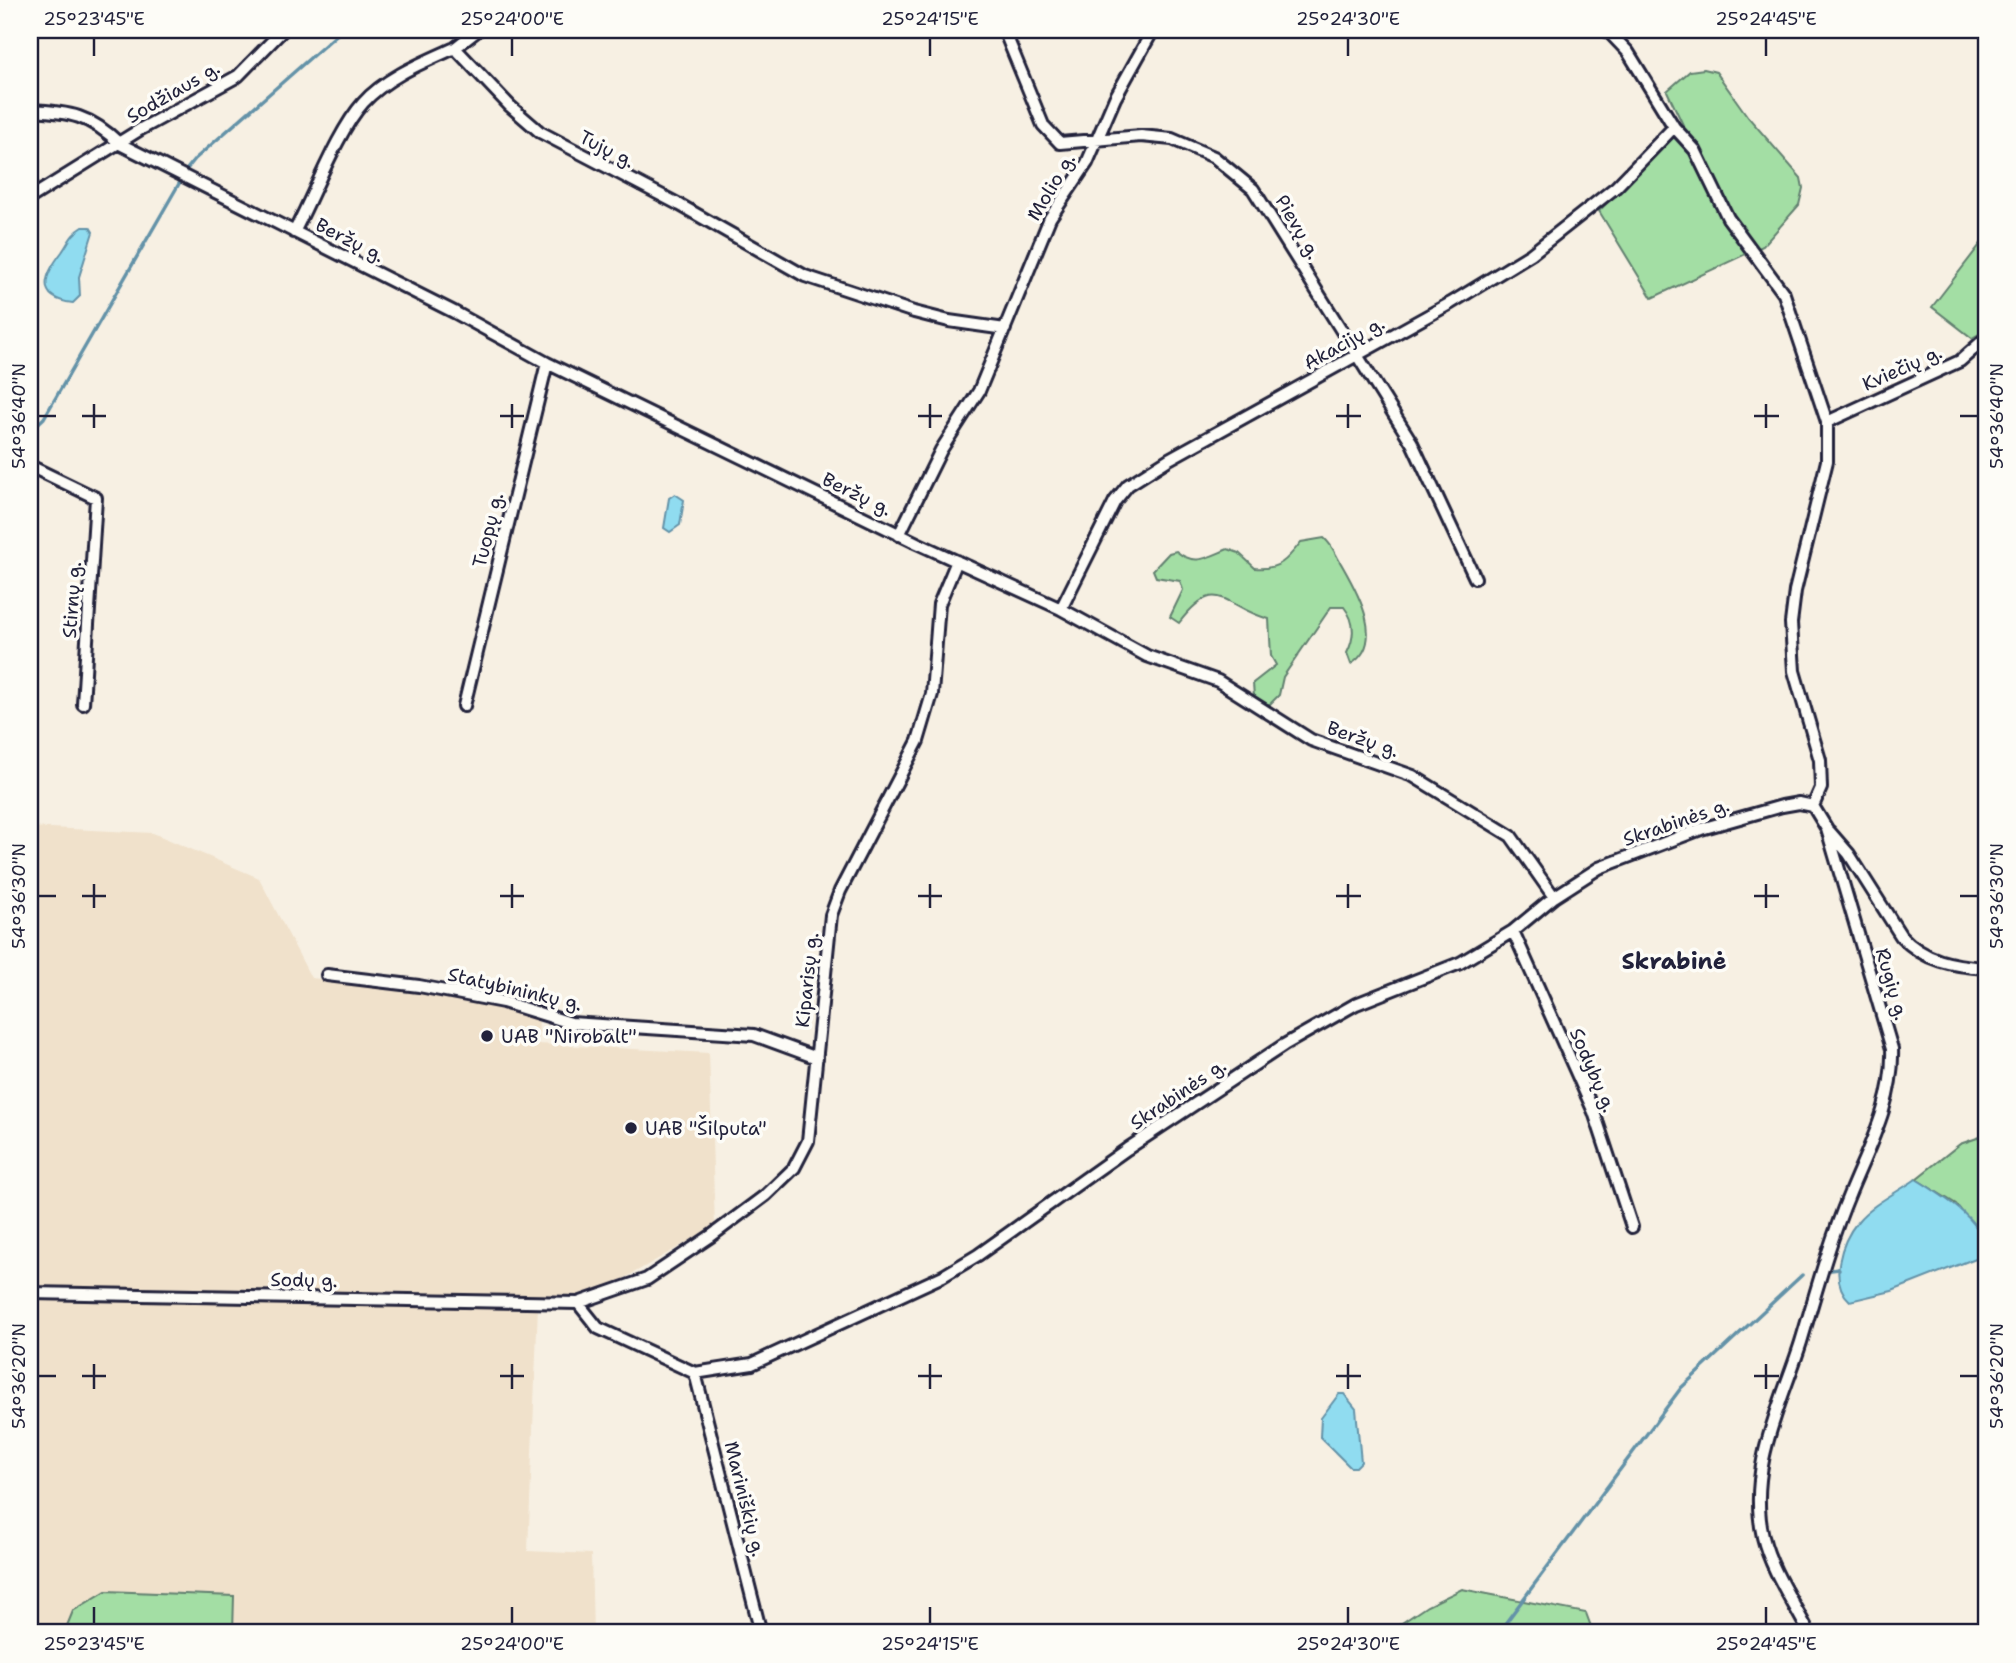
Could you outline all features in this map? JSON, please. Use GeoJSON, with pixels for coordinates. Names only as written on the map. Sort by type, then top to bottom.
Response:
{"type":"FeatureCollection","features":[{"type":"Feature","properties":{"kind":"street","name":"Sodžiaus g."},"geometry":{"type":"LineString","coordinates":[[30,110],[80,116],[101,125],[120,144],[166,114],[238,76],[283,30]]}},
{"type":"Feature","properties":{"kind":"street"},"geometry":{"type":"LineString","coordinates":[[294,232],[345,131],[362,104],[419,64],[455,48],[478,30]]}},
{"type":"Feature","properties":{"kind":"street","name":"Pievų g."},"geometry":{"type":"LineString","coordinates":[[1004,30],[1044,125],[1060,143],[1141,136],[1172,139],[1232,168],[1270,211],[1314,289],[1359,355],[1434,485],[1475,578]]}},
{"type":"Feature","properties":{"kind":"street","name":"Molio g."},"geometry":{"type":"LineString","coordinates":[[899,535],[941,450],[979,391],[1050,218],[1087,163],[1153,30]]}},
{"type":"Feature","properties":{"kind":"street"},"geometry":{"type":"LineString","coordinates":[[1607,30],[1628,52],[1674,127],[1695,150],[1728,218],[1784,294],[1827,422],[1828,461],[1795,591],[1791,623],[1794,671],[1820,760],[1821,788],[1813,806]]}},
{"type":"Feature","properties":{"kind":"street","name":"Tujų g."},"geometry":{"type":"LineString","coordinates":[[455,48],[509,106],[540,132],[680,205],[804,276],[948,321],[1005,329]]}},
{"type":"Feature","properties":{"kind":"street","name":"Akacijų g."},"geometry":{"type":"LineString","coordinates":[[1061,609],[1115,501],[1128,485],[1169,458],[1451,303],[1561,233],[1616,187],[1674,127]]}},
{"type":"Feature","properties":{"kind":"street"},"geometry":{"type":"LineString","coordinates":[[30,198],[120,144]]}},
{"type":"Feature","properties":{"kind":"street","name":"Beržų g."},"geometry":{"type":"LineString","coordinates":[[120,144],[547,363],[899,535],[1061,609],[1147,656],[1218,681],[1311,740],[1413,776],[1511,836],[1554,897]]}},
{"type":"Feature","properties":{"kind":"street","name":"Kviečių g."},"geometry":{"type":"LineString","coordinates":[[1827,422],[1960,361],[1986,338]]}},
{"type":"Feature","properties":{"kind":"street","name":"Tuopų g."},"geometry":{"type":"LineString","coordinates":[[464,706],[547,363]]}},
{"type":"Feature","properties":{"kind":"street","name":"Stirnų g."},"geometry":{"type":"LineString","coordinates":[[30,466],[96,498],[83,704]]}},
{"type":"Feature","properties":{"kind":"street","name":"Kiparisų g."},"geometry":{"type":"LineString","coordinates":[[578,1303],[647,1279],[766,1195],[793,1168],[808,1141],[831,915],[840,891],[918,741],[932,694],[939,604],[957,561]]}},
{"type":"Feature","properties":{"kind":"street","name":"Skrabinės g."},"geometry":{"type":"LineString","coordinates":[[695,1373],[752,1364],[943,1276],[978,1255],[1127,1149],[1284,1045],[1356,1004],[1460,963],[1513,931],[1554,897],[1599,868],[1662,842],[1782,806],[1799,803],[1813,806]]}},
{"type":"Feature","properties":{"kind":"street","name":"Rugių g."},"geometry":{"type":"LineString","coordinates":[[1809,1633],[1768,1552],[1760,1517],[1761,1486],[1773,1417],[1800,1344],[1830,1241],[1887,1102],[1892,1083],[1892,1049],[1827,829],[1813,806]]}},
{"type":"Feature","properties":{"kind":"street"},"geometry":{"type":"LineString","coordinates":[[1827,829],[1849,854],[1901,936],[1912,947],[1926,958],[1986,968]]}},
{"type":"Feature","properties":{"kind":"street","name":"Sodybų g."},"geometry":{"type":"LineString","coordinates":[[1513,931],[1594,1112],[1632,1227]]}},
{"type":"Feature","properties":{"kind":"street","name":"Statybininkų g."},"geometry":{"type":"LineString","coordinates":[[327,975],[419,986],[503,1002],[571,1023],[754,1035],[817,1058]]}},
{"type":"Feature","properties":{"kind":"street","name":"Sodų g."},"geometry":{"type":"LineString","coordinates":[[30,1293],[578,1303]]}},
{"type":"Feature","properties":{"kind":"street"},"geometry":{"type":"LineString","coordinates":[[578,1303],[598,1328],[695,1373]]}},
{"type":"Feature","properties":{"kind":"street","name":"Mariniškių g."},"geometry":{"type":"LineString","coordinates":[[695,1373],[761,1633]]}},
{"type":"Feature","properties":{"kind":"shaded area"},"geometry":{"type":"Polygon","coordinates":[[[30,827],[153,833],[259,878],[311,978],[419,989],[502,1005],[539,1017],[538,1044],[709,1053],[715,1226],[592,1297],[30,1288],[30,827]]]}},
{"type":"Feature","properties":{"kind":"shaded area"},"geometry":{"type":"Polygon","coordinates":[[[30,1299],[538,1306],[528,1551],[591,1554],[593,1633],[233,1633],[233,1596],[73,1611],[64,1633],[30,1633],[30,1299]]]}},
{"type":"Feature","properties":{"kind":"green space"},"geometry":{"type":"Polygon","coordinates":[[[1704,69],[1716,72],[1748,117],[1801,178],[1803,188],[1799,205],[1763,246],[1652,298],[1599,211],[1684,127],[1667,91],[1690,71],[1704,69]]]}},
{"type":"Feature","properties":{"kind":"green space"},"geometry":{"type":"Polygon","coordinates":[[[1986,237],[1986,330],[1972,338],[1932,307],[1986,237]]]}},
{"type":"Feature","properties":{"kind":"green space"},"geometry":{"type":"Polygon","coordinates":[[[1324,538],[1333,548],[1359,598],[1368,628],[1367,642],[1362,654],[1351,664],[1347,653],[1353,635],[1351,618],[1344,607],[1331,607],[1283,677],[1279,695],[1270,704],[1262,704],[1254,697],[1253,683],[1276,665],[1271,656],[1269,619],[1213,596],[1203,599],[1179,623],[1170,617],[1183,590],[1180,581],[1156,577],[1153,570],[1169,553],[1176,551],[1196,560],[1228,549],[1239,553],[1255,568],[1270,567],[1287,559],[1301,542],[1324,538]]]}},
{"type":"Feature","properties":{"kind":"green space"},"geometry":{"type":"Polygon","coordinates":[[[1986,1135],[1986,1242],[1956,1204],[1916,1179],[1960,1144],[1986,1135]]]}},
{"type":"Feature","properties":{"kind":"green space"},"geometry":{"type":"Polygon","coordinates":[[[1462,1589],[1586,1613],[1593,1632],[1387,1633],[1427,1606],[1462,1589]]]}},
{"type":"Feature","properties":{"kind":"green space"},"geometry":{"type":"Polygon","coordinates":[[[106,1591],[234,1596],[233,1633],[64,1633],[73,1611],[106,1591]]]}},
{"type":"Feature","properties":{"kind":"water"},"geometry":{"type":"Polygon","coordinates":[[[83,227],[90,227],[93,232],[79,277],[80,296],[73,303],[52,296],[46,284],[56,260],[73,235],[83,227]]]}},
{"type":"Feature","properties":{"kind":"water"},"geometry":{"type":"Polygon","coordinates":[[[675,494],[684,500],[680,525],[670,532],[664,528],[669,498],[675,494]]]}},
{"type":"Feature","properties":{"kind":"water"},"geometry":{"type":"Polygon","coordinates":[[[1916,1179],[1949,1201],[1970,1220],[1979,1231],[1986,1254],[1892,1291],[1850,1301],[1843,1293],[1838,1272],[1846,1240],[1864,1215],[1916,1179]]]}},
{"type":"Feature","properties":{"kind":"water"},"geometry":{"type":"Polygon","coordinates":[[[1339,1394],[1344,1394],[1356,1409],[1361,1462],[1356,1467],[1350,1467],[1320,1437],[1321,1418],[1339,1394]]]}},
{"type":"Feature","properties":{"kind":"waterway"},"geometry":{"type":"LineString","coordinates":[[187,169],[195,159],[342,30]]}},
{"type":"Feature","properties":{"kind":"waterway"},"geometry":{"type":"LineString","coordinates":[[30,431],[44,418],[180,182]]}},
{"type":"Feature","properties":{"kind":"waterway"},"geometry":{"type":"LineString","coordinates":[[1831,1270],[1839,1269]]}},
{"type":"Feature","properties":{"kind":"waterway"},"geometry":{"type":"LineString","coordinates":[[1498,1633],[1681,1388],[1802,1275]]}},
{"type":"Feature","properties":{"kind":"place","name":"UAB \"Nirobalt\""},"geometry":{"type":"Point","coordinates":[487,1036]}},
{"type":"Feature","properties":{"kind":"place","name":"UAB \"Šilputa\""},"geometry":{"type":"Point","coordinates":[631,1128]}},
{"type":"Feature","properties":{"kind":"district","name":"Skrabinė"},"geometry":{"type":"Point","coordinates":[1674,961]}}]}
